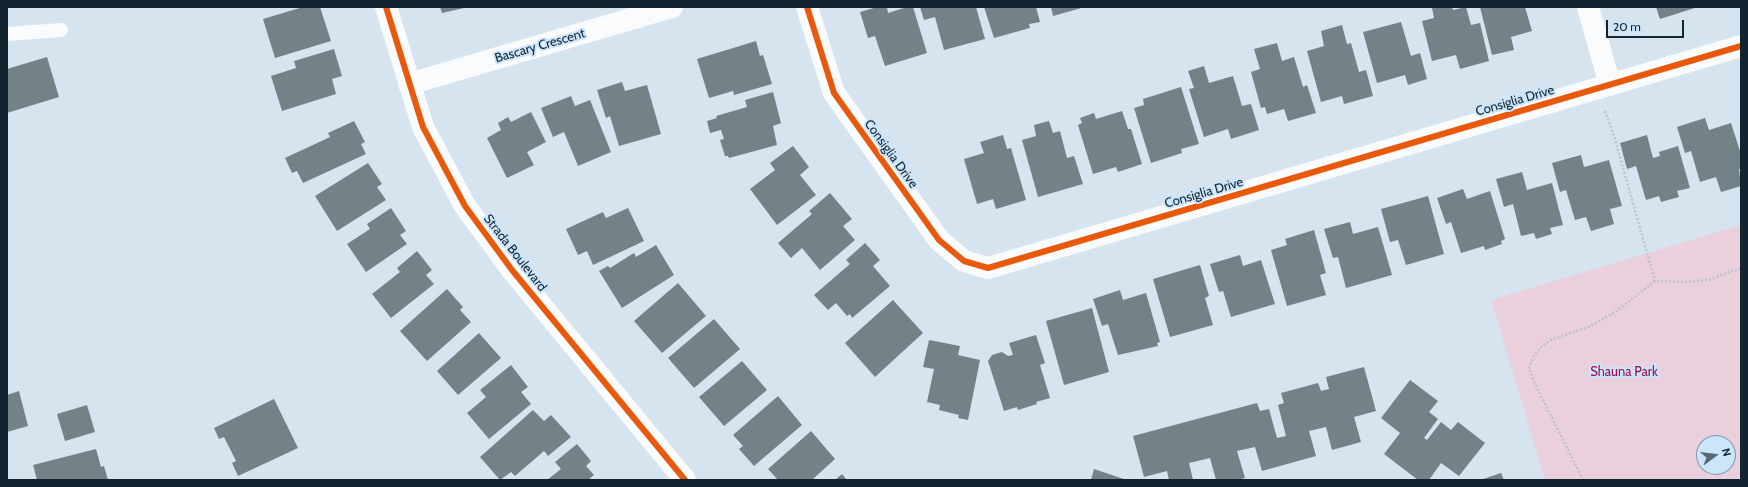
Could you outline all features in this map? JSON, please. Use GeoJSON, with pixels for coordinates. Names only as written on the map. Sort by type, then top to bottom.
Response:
{"type":"FeatureCollection","features":[{"type":"Feature","properties":{"kind":"street","name":"Strada Boulevard"},"geometry":{"type":"LineString","coordinates":[[386,7],[423,127],[465,206],[512,270],[685,480]]}},
{"type":"Feature","properties":{"kind":"street","name":"Bascary Crescent"},"geometry":{"type":"LineString","coordinates":[[409,84],[672,7]]}},
{"type":"Feature","properties":{"kind":"street","name":"Consiglia Drive"},"geometry":{"type":"LineString","coordinates":[[807,7],[834,93],[939,240],[964,261],[988,268],[1741,46]]}},
{"type":"Feature","properties":{"kind":"street"},"geometry":{"type":"LineString","coordinates":[[1588,7],[1603,86]]}},
{"type":"Feature","properties":{"kind":"lane"},"geometry":{"type":"LineString","coordinates":[[7,34],[61,30]]}},
{"type":"Feature","properties":{"kind":"path"},"geometry":{"type":"LineString","coordinates":[[1603,86],[1614,136],[1655,281]]}},
{"type":"Feature","properties":{"kind":"path"},"geometry":{"type":"LineString","coordinates":[[1583,480],[1535,384],[1530,368],[1534,356],[1543,345],[1552,339],[1586,328],[1614,313],[1655,281],[1687,282],[1708,280],[1741,268]]}},
{"type":"Feature","properties":{"kind":"green space","name":"Shauna Park"},"geometry":{"type":"Polygon","coordinates":[[[1741,225],[1741,480],[1545,480],[1491,300],[1741,225]]]}},
{"type":"Feature","properties":{"kind":"building"},"geometry":{"type":"Polygon","coordinates":[[[303,7],[320,7],[331,41],[275,58],[263,19],[303,7]]]}},
{"type":"Feature","properties":{"kind":"building"},"geometry":{"type":"Polygon","coordinates":[[[440,7],[464,7],[464,8],[442,13],[440,7]]]}},
{"type":"Feature","properties":{"kind":"building"},"geometry":{"type":"Polygon","coordinates":[[[877,7],[887,7],[888,13],[907,7],[913,7],[927,53],[885,66],[875,36],[868,38],[860,12],[877,7]]]}},
{"type":"Feature","properties":{"kind":"building"},"geometry":{"type":"Polygon","coordinates":[[[920,7],[976,7],[985,39],[944,50],[935,17],[924,20],[920,7]]]}},
{"type":"Feature","properties":{"kind":"building"},"geometry":{"type":"Polygon","coordinates":[[[984,7],[1036,7],[1040,22],[1029,24],[1030,28],[994,38],[984,7]]]}},
{"type":"Feature","properties":{"kind":"building"},"geometry":{"type":"Polygon","coordinates":[[[1051,7],[1085,7],[1053,16],[1051,7]]]}},
{"type":"Feature","properties":{"kind":"building"},"geometry":{"type":"Polygon","coordinates":[[[1452,7],[1453,10],[1466,7],[1471,25],[1480,23],[1489,61],[1460,69],[1456,55],[1432,61],[1422,21],[1434,18],[1432,8],[1452,7]]]}},
{"type":"Feature","properties":{"kind":"building"},"geometry":{"type":"Polygon","coordinates":[[[1480,7],[1525,7],[1532,31],[1511,37],[1514,50],[1492,55],[1480,7]]]}},
{"type":"Feature","properties":{"kind":"building"},"geometry":{"type":"Polygon","coordinates":[[[1656,7],[1698,7],[1660,19],[1656,7]]]}},
{"type":"Feature","properties":{"kind":"building"},"geometry":{"type":"Polygon","coordinates":[[[1401,22],[1411,56],[1420,53],[1427,79],[1408,85],[1405,75],[1377,83],[1363,32],[1401,22]]]}},
{"type":"Feature","properties":{"kind":"building"},"geometry":{"type":"Polygon","coordinates":[[[1342,25],[1347,44],[1351,43],[1359,72],[1366,70],[1373,96],[1344,104],[1342,96],[1321,102],[1307,51],[1324,46],[1321,31],[1342,25]]]}},
{"type":"Feature","properties":{"kind":"building"},"geometry":{"type":"Polygon","coordinates":[[[756,41],[760,56],[763,55],[772,84],[734,95],[733,91],[709,98],[697,59],[756,41]]]}},
{"type":"Feature","properties":{"kind":"building"},"geometry":{"type":"Polygon","coordinates":[[[1277,43],[1282,61],[1294,57],[1303,87],[1307,85],[1316,113],[1288,121],[1284,109],[1267,114],[1265,107],[1261,108],[1251,72],[1260,69],[1254,49],[1277,43]]]}},
{"type":"Feature","properties":{"kind":"building"},"geometry":{"type":"Polygon","coordinates":[[[334,49],[342,76],[332,79],[336,94],[282,111],[271,76],[296,68],[294,61],[334,49]]]}},
{"type":"Feature","properties":{"kind":"building"},"geometry":{"type":"Polygon","coordinates":[[[47,57],[59,97],[7,113],[7,69],[47,57]]]}},
{"type":"Feature","properties":{"kind":"building"},"geometry":{"type":"Polygon","coordinates":[[[1204,66],[1209,83],[1233,76],[1242,106],[1251,104],[1259,130],[1231,139],[1228,129],[1204,137],[1189,89],[1194,88],[1188,71],[1204,66]]]}},
{"type":"Feature","properties":{"kind":"building"},"geometry":{"type":"Polygon","coordinates":[[[622,82],[625,91],[647,85],[661,134],[619,146],[610,116],[606,118],[597,90],[622,82]]]}},
{"type":"Feature","properties":{"kind":"building"},"geometry":{"type":"Polygon","coordinates":[[[1181,87],[1199,144],[1181,149],[1182,153],[1151,163],[1134,108],[1144,105],[1143,99],[1181,87]]]}},
{"type":"Feature","properties":{"kind":"building"},"geometry":{"type":"Polygon","coordinates":[[[773,92],[781,123],[773,126],[777,145],[729,158],[728,156],[725,156],[720,140],[724,139],[721,130],[710,133],[707,121],[717,118],[716,116],[747,107],[745,100],[773,92]]]}},
{"type":"Feature","properties":{"kind":"building"},"geometry":{"type":"Polygon","coordinates":[[[571,96],[575,106],[590,100],[611,152],[578,166],[564,132],[553,137],[541,108],[571,96]]]}},
{"type":"Feature","properties":{"kind":"building"},"geometry":{"type":"Polygon","coordinates":[[[1122,111],[1128,129],[1131,129],[1142,164],[1118,172],[1116,167],[1093,174],[1078,125],[1082,123],[1080,118],[1094,113],[1096,119],[1122,111]]]}},
{"type":"Feature","properties":{"kind":"building"},"geometry":{"type":"Polygon","coordinates":[[[531,112],[546,142],[527,152],[534,165],[507,178],[487,138],[501,130],[498,123],[508,117],[511,122],[531,112]]]}},
{"type":"Feature","properties":{"kind":"building"},"geometry":{"type":"Polygon","coordinates":[[[1705,118],[1709,130],[1731,123],[1741,154],[1741,169],[1739,169],[1741,186],[1721,192],[1716,177],[1700,182],[1691,151],[1685,153],[1677,127],[1705,118]]]}},
{"type":"Feature","properties":{"kind":"building"},"geometry":{"type":"Polygon","coordinates":[[[354,121],[365,142],[361,144],[366,154],[303,183],[297,171],[292,173],[285,158],[330,137],[328,133],[354,121]]]}},
{"type":"Feature","properties":{"kind":"building"},"geometry":{"type":"Polygon","coordinates":[[[1049,121],[1053,133],[1060,131],[1067,158],[1074,156],[1083,184],[1038,197],[1022,140],[1036,136],[1034,125],[1049,121]]]}},
{"type":"Feature","properties":{"kind":"building"},"geometry":{"type":"Polygon","coordinates":[[[1003,135],[1007,149],[1011,148],[1026,200],[996,209],[993,199],[977,204],[964,159],[984,153],[980,142],[1003,135]]]}},
{"type":"Feature","properties":{"kind":"building"},"geometry":{"type":"Polygon","coordinates":[[[1647,135],[1653,158],[1660,156],[1659,152],[1678,146],[1690,188],[1677,191],[1679,197],[1661,202],[1659,196],[1646,200],[1636,166],[1627,169],[1620,143],[1647,135]]]}},
{"type":"Feature","properties":{"kind":"building"},"geometry":{"type":"Polygon","coordinates":[[[793,146],[809,167],[800,175],[816,195],[777,225],[750,189],[775,170],[770,163],[793,146]]]}},
{"type":"Feature","properties":{"kind":"building"},"geometry":{"type":"Polygon","coordinates":[[[1581,155],[1584,167],[1609,160],[1622,206],[1610,209],[1614,224],[1591,231],[1586,217],[1575,220],[1566,190],[1560,192],[1552,163],[1581,155]]]}},
{"type":"Feature","properties":{"kind":"building"},"geometry":{"type":"Polygon","coordinates":[[[368,163],[382,184],[377,187],[386,200],[337,231],[315,196],[368,163]]]}},
{"type":"Feature","properties":{"kind":"building"},"geometry":{"type":"Polygon","coordinates":[[[1522,172],[1527,190],[1552,183],[1563,225],[1550,228],[1552,234],[1536,239],[1534,233],[1521,236],[1513,204],[1504,207],[1496,179],[1522,172]]]}},
{"type":"Feature","properties":{"kind":"building"},"geometry":{"type":"Polygon","coordinates":[[[1463,189],[1467,199],[1490,191],[1505,239],[1501,241],[1502,244],[1485,250],[1484,246],[1461,253],[1451,222],[1446,224],[1437,198],[1463,189]]]}},
{"type":"Feature","properties":{"kind":"building"},"geometry":{"type":"Polygon","coordinates":[[[830,193],[852,219],[843,226],[855,240],[820,270],[802,248],[791,258],[778,243],[812,214],[809,211],[830,193]]]}},
{"type":"Feature","properties":{"kind":"building"},"geometry":{"type":"Polygon","coordinates":[[[1428,196],[1444,254],[1406,265],[1398,240],[1390,242],[1381,209],[1428,196]]]}},
{"type":"Feature","properties":{"kind":"building"},"geometry":{"type":"Polygon","coordinates":[[[391,208],[406,231],[400,235],[407,244],[366,272],[347,244],[370,229],[367,224],[391,208]]]}},
{"type":"Feature","properties":{"kind":"building"},"geometry":{"type":"Polygon","coordinates":[[[628,208],[644,241],[593,265],[587,251],[578,255],[566,229],[603,212],[606,218],[628,208]]]}},
{"type":"Feature","properties":{"kind":"building"},"geometry":{"type":"Polygon","coordinates":[[[1350,222],[1353,234],[1378,227],[1392,275],[1346,288],[1338,257],[1333,258],[1324,229],[1350,222]]]}},
{"type":"Feature","properties":{"kind":"building"},"geometry":{"type":"Polygon","coordinates":[[[1314,230],[1326,273],[1320,275],[1326,295],[1287,306],[1271,250],[1287,245],[1285,239],[1314,230]]]}},
{"type":"Feature","properties":{"kind":"building"},"geometry":{"type":"Polygon","coordinates":[[[865,243],[880,260],[873,266],[890,286],[852,318],[850,314],[847,316],[836,303],[828,310],[814,295],[850,264],[846,260],[865,243]]]}},
{"type":"Feature","properties":{"kind":"building"},"geometry":{"type":"Polygon","coordinates":[[[656,245],[674,275],[622,308],[599,271],[608,266],[610,268],[634,253],[636,257],[656,245]]]}},
{"type":"Feature","properties":{"kind":"building"},"geometry":{"type":"Polygon","coordinates":[[[417,251],[432,270],[426,275],[434,284],[391,318],[372,294],[400,272],[397,268],[417,251]]]}},
{"type":"Feature","properties":{"kind":"building"},"geometry":{"type":"Polygon","coordinates":[[[1240,255],[1243,266],[1261,260],[1275,304],[1231,317],[1223,291],[1219,292],[1210,264],[1240,255]]]}},
{"type":"Feature","properties":{"kind":"building"},"geometry":{"type":"Polygon","coordinates":[[[1200,265],[1209,296],[1205,298],[1213,325],[1170,337],[1153,279],[1200,265]]]}},
{"type":"Feature","properties":{"kind":"building"},"geometry":{"type":"Polygon","coordinates":[[[678,283],[706,316],[662,353],[634,321],[678,283]]]}},
{"type":"Feature","properties":{"kind":"building"},"geometry":{"type":"Polygon","coordinates":[[[447,289],[463,307],[460,310],[471,322],[427,361],[400,331],[447,289]]]}},
{"type":"Feature","properties":{"kind":"building"},"geometry":{"type":"Polygon","coordinates":[[[1120,290],[1123,300],[1146,293],[1160,342],[1157,343],[1158,346],[1118,355],[1108,324],[1102,326],[1093,299],[1120,290]]]}},
{"type":"Feature","properties":{"kind":"building"},"geometry":{"type":"Polygon","coordinates":[[[893,300],[923,333],[875,377],[845,343],[893,300]]]}},
{"type":"Feature","properties":{"kind":"building"},"geometry":{"type":"Polygon","coordinates":[[[1092,308],[1109,372],[1064,385],[1046,321],[1092,308]]]}},
{"type":"Feature","properties":{"kind":"building"},"geometry":{"type":"Polygon","coordinates":[[[714,319],[740,349],[694,388],[668,358],[714,319]]]}},
{"type":"Feature","properties":{"kind":"building"},"geometry":{"type":"Polygon","coordinates":[[[479,333],[501,358],[458,395],[437,371],[479,333]]]}},
{"type":"Feature","properties":{"kind":"building"},"geometry":{"type":"Polygon","coordinates":[[[1036,335],[1045,363],[1040,365],[1050,398],[1018,410],[1017,407],[1004,411],[988,361],[992,355],[1002,352],[1008,356],[1013,355],[1009,343],[1036,335]]]}},
{"type":"Feature","properties":{"kind":"building"},"geometry":{"type":"Polygon","coordinates":[[[929,340],[960,346],[958,355],[980,360],[968,420],[958,418],[959,415],[939,410],[940,405],[927,402],[934,369],[923,367],[929,340]]]}},
{"type":"Feature","properties":{"kind":"building"},"geometry":{"type":"Polygon","coordinates":[[[742,361],[767,390],[724,426],[699,397],[742,361]]]}},
{"type":"Feature","properties":{"kind":"building"},"geometry":{"type":"Polygon","coordinates":[[[511,365],[528,387],[521,392],[531,404],[489,439],[467,413],[486,397],[480,390],[511,365]]]}},
{"type":"Feature","properties":{"kind":"building"},"geometry":{"type":"Polygon","coordinates":[[[1364,367],[1376,411],[1354,417],[1361,442],[1332,450],[1326,427],[1309,431],[1316,456],[1262,471],[1255,447],[1237,451],[1245,478],[1237,480],[1216,480],[1210,458],[1189,463],[1193,480],[1169,480],[1167,471],[1144,477],[1133,436],[1257,403],[1260,411],[1269,409],[1277,438],[1286,436],[1278,405],[1284,403],[1281,393],[1318,383],[1321,391],[1329,389],[1326,377],[1364,367]]]}},
{"type":"Feature","properties":{"kind":"building"},"geometry":{"type":"Polygon","coordinates":[[[1410,380],[1438,401],[1429,412],[1438,419],[1424,438],[1427,440],[1441,422],[1451,430],[1458,422],[1485,443],[1459,476],[1441,463],[1429,480],[1418,480],[1384,454],[1400,433],[1381,418],[1410,380]]]}},
{"type":"Feature","properties":{"kind":"building"},"geometry":{"type":"Polygon","coordinates":[[[19,391],[28,426],[7,432],[7,395],[19,391]]]}},
{"type":"Feature","properties":{"kind":"building"},"geometry":{"type":"Polygon","coordinates":[[[778,396],[802,425],[754,466],[739,449],[743,446],[733,435],[778,396]]]}},
{"type":"Feature","properties":{"kind":"building"},"geometry":{"type":"Polygon","coordinates":[[[274,399],[298,448],[238,476],[232,463],[236,461],[224,437],[219,439],[214,428],[274,399]]]}},
{"type":"Feature","properties":{"kind":"building"},"geometry":{"type":"Polygon","coordinates":[[[87,405],[95,432],[65,441],[57,414],[87,405]]]}},
{"type":"Feature","properties":{"kind":"building"},"geometry":{"type":"Polygon","coordinates":[[[533,410],[544,421],[551,415],[571,437],[548,456],[544,451],[515,476],[511,472],[500,480],[480,457],[533,410]]]}},
{"type":"Feature","properties":{"kind":"building"},"geometry":{"type":"Polygon","coordinates":[[[811,431],[835,459],[813,479],[814,480],[778,480],[768,469],[811,431]]]}},
{"type":"Feature","properties":{"kind":"building"},"geometry":{"type":"Polygon","coordinates":[[[577,444],[591,461],[586,466],[594,475],[588,480],[547,480],[561,469],[555,462],[577,444]]]}},
{"type":"Feature","properties":{"kind":"building"},"geometry":{"type":"Polygon","coordinates":[[[96,449],[101,467],[104,466],[108,480],[37,480],[33,465],[96,449]]]}},
{"type":"Feature","properties":{"kind":"building"},"geometry":{"type":"Polygon","coordinates":[[[1094,469],[1127,480],[1091,480],[1094,469]]]}},
{"type":"Feature","properties":{"kind":"building"},"geometry":{"type":"Polygon","coordinates":[[[1501,473],[1504,480],[1480,480],[1501,473]]]}},
{"type":"Feature","properties":{"kind":"building"},"geometry":{"type":"Polygon","coordinates":[[[842,474],[847,480],[835,480],[842,474]]]}},
{"type":"Feature","properties":{"kind":"cycle path"},"geometry":{"type":"LineString","coordinates":[[386,7],[423,127],[465,206],[512,270],[685,480]]}},
{"type":"Feature","properties":{"kind":"cycle path"},"geometry":{"type":"LineString","coordinates":[[807,7],[834,93],[939,240],[964,261],[988,268],[1741,46]]}}]}
